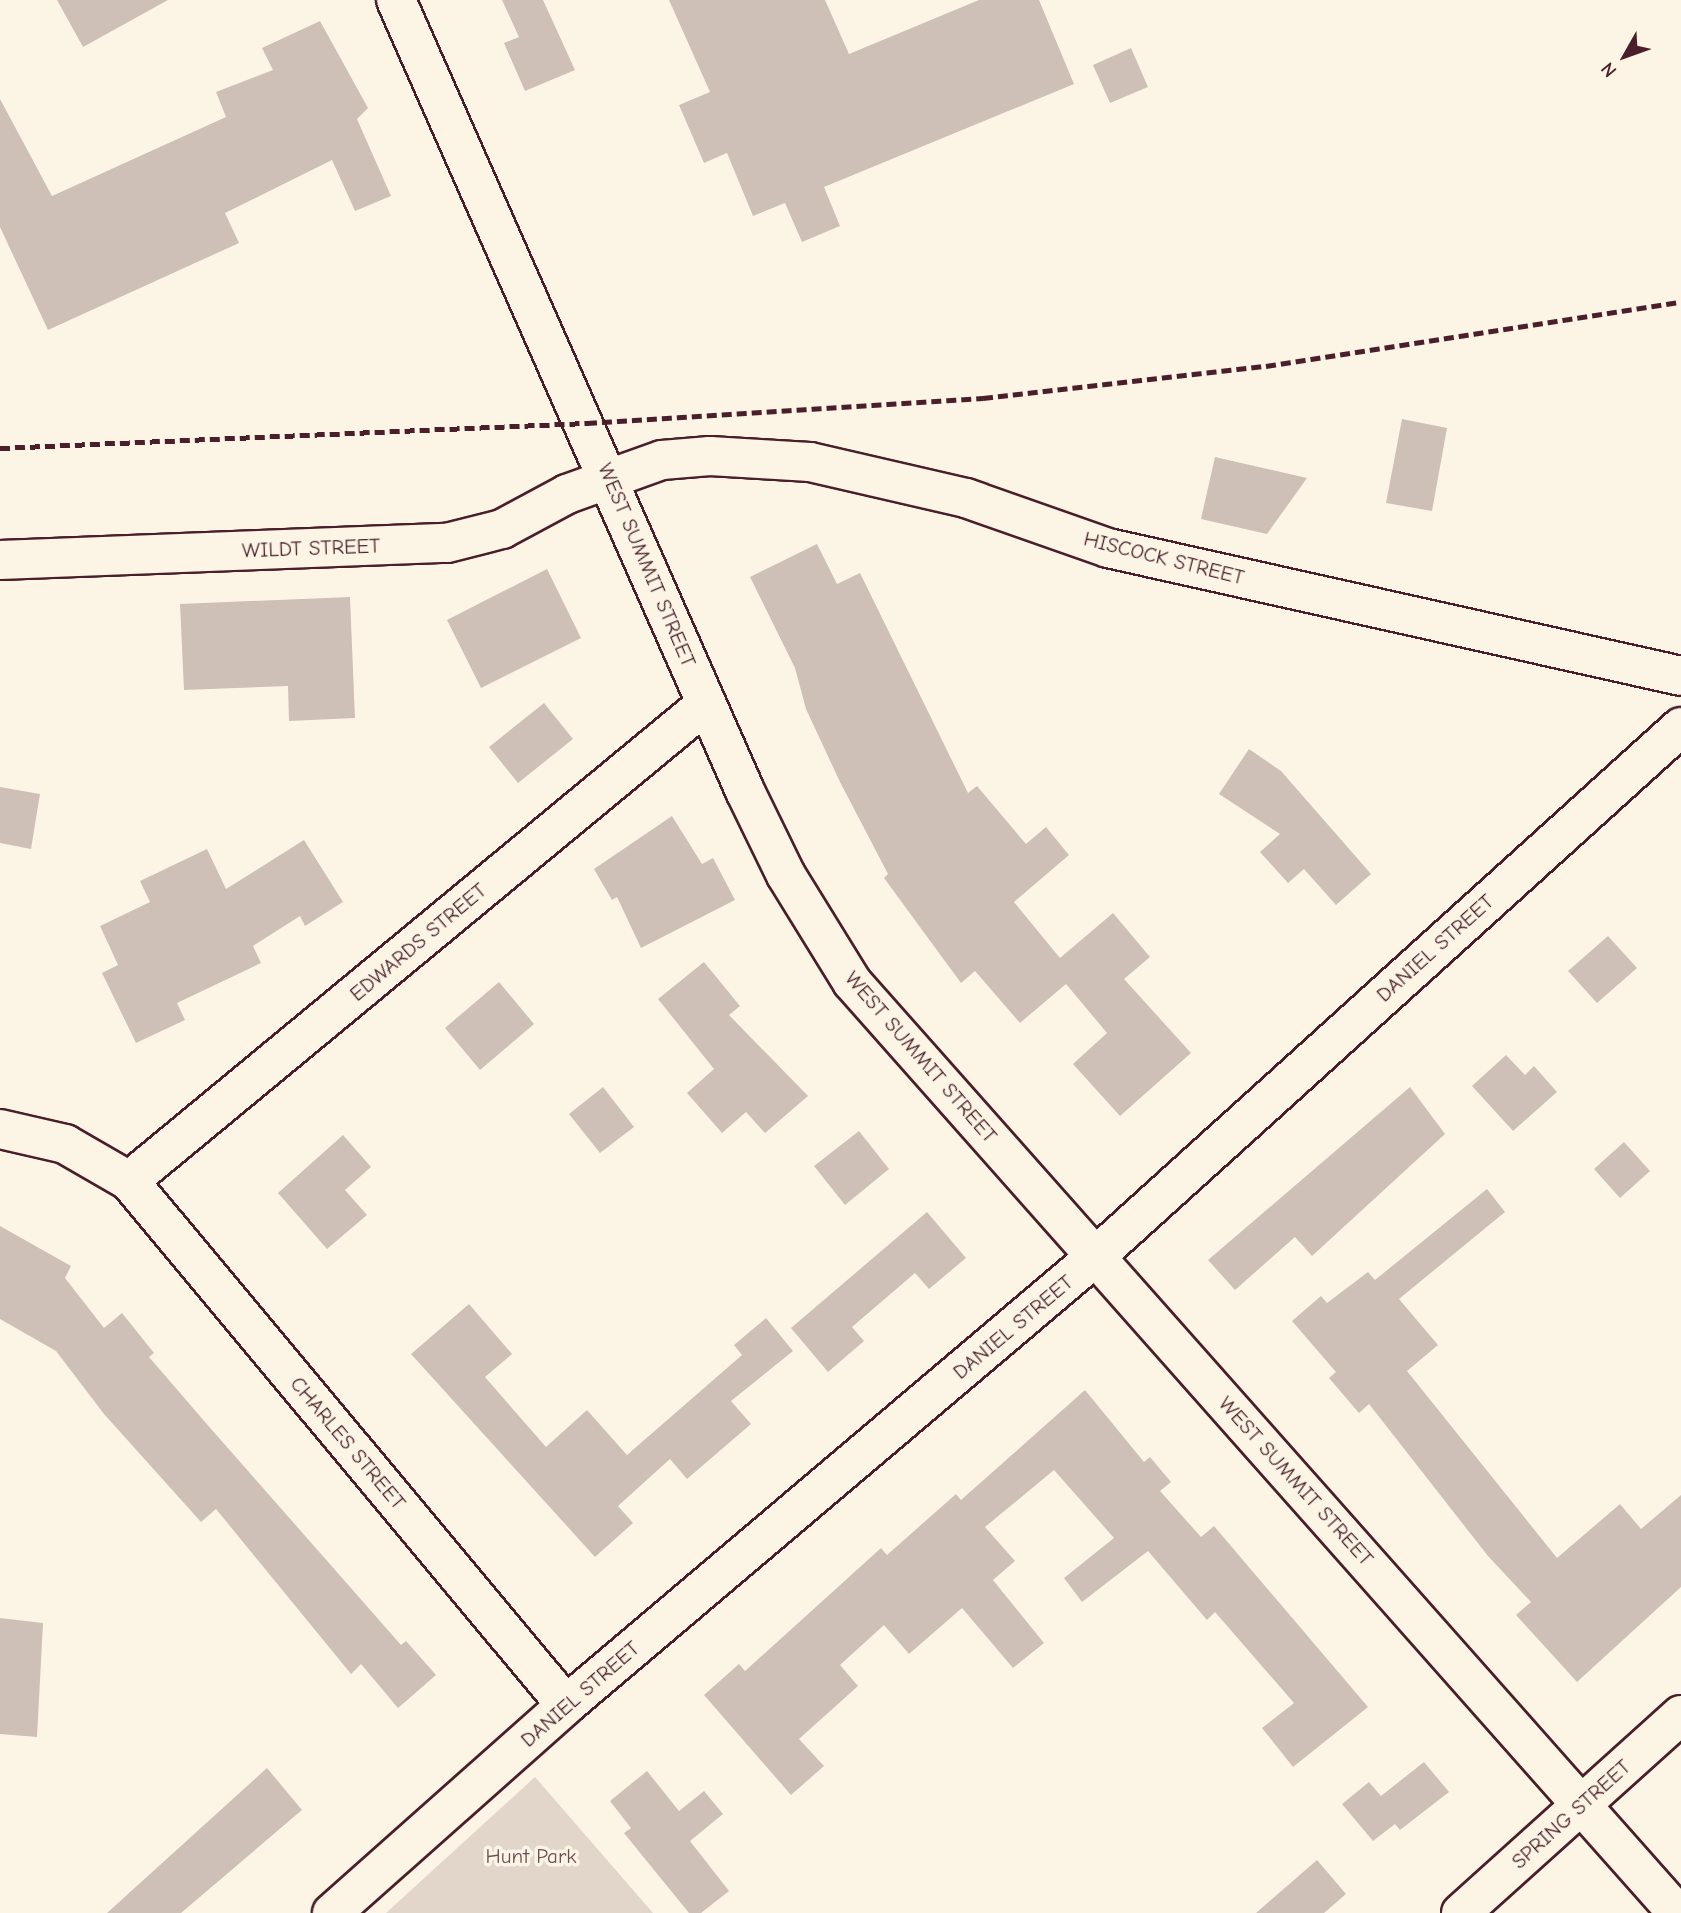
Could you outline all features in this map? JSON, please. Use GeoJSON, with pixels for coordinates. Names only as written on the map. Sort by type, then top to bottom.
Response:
{"type":"FeatureCollection","features":[{"type":"Feature","properties":{"kind":"street","name":"WEST SUMMIT STREET"},"geometry":{"type":"LineString","coordinates":[[396,0],[609,478],[706,704],[786,875],[852,982],[1585,1803],[1677,1913]]}},
{"type":"Feature","properties":{"kind":"street","name":"HISCOCK STREET"},"geometry":{"type":"LineString","coordinates":[[609,478],[686,458],[810,462],[966,498],[1108,548],[1681,676]]}},
{"type":"Feature","properties":{"kind":"street","name":"WILDT STREET"},"geometry":{"type":"LineString","coordinates":[[0,561],[447,544],[502,529],[609,478]]}},
{"type":"Feature","properties":{"kind":"street","name":"EDWARDS STREET"},"geometry":{"type":"LineString","coordinates":[[129,1181],[706,704]]}},
{"type":"Feature","properties":{"kind":"street","name":"DANIEL STREET"},"geometry":{"type":"LineString","coordinates":[[332,1913],[566,1705],[1095,1257],[1681,727]]}},
{"type":"Feature","properties":{"kind":"street"},"geometry":{"type":"LineString","coordinates":[[0,1129],[65,1144],[129,1181]]}},
{"type":"Feature","properties":{"kind":"street","name":"CHARLES STREET"},"geometry":{"type":"LineString","coordinates":[[129,1181],[566,1705]]}},
{"type":"Feature","properties":{"kind":"street","name":"SPRING STREET"},"geometry":{"type":"LineString","coordinates":[[1461,1913],[1681,1715]]}},
{"type":"Feature","properties":{"kind":"green space","name":"Hunt Park"},"geometry":{"type":"Polygon","coordinates":[[[535,1777],[653,1913],[386,1913],[535,1777]]]}},
{"type":"Feature","properties":{"kind":"building"},"geometry":{"type":"Polygon","coordinates":[[[57,0],[168,0],[83,47],[57,0]]]}},
{"type":"Feature","properties":{"kind":"building"},"geometry":{"type":"Polygon","coordinates":[[[502,0],[543,0],[575,70],[525,91],[504,43],[519,37],[502,0]]]}},
{"type":"Feature","properties":{"kind":"building"},"geometry":{"type":"Polygon","coordinates":[[[669,0],[825,0],[849,54],[979,0],[1039,0],[1074,84],[824,187],[840,226],[802,242],[785,203],[753,216],[727,153],[704,163],[679,105],[710,92],[669,0]]]}},
{"type":"Feature","properties":{"kind":"building"},"geometry":{"type":"Polygon","coordinates":[[[320,21],[368,108],[357,119],[391,196],[355,211],[332,160],[225,213],[239,243],[48,330],[0,227],[0,99],[52,196],[226,117],[216,92],[273,70],[262,48],[320,21]]]}},
{"type":"Feature","properties":{"kind":"building"},"geometry":{"type":"Polygon","coordinates":[[[1131,48],[1148,87],[1110,103],[1093,65],[1131,48]]]}},
{"type":"Feature","properties":{"kind":"building"},"geometry":{"type":"Polygon","coordinates":[[[1402,419],[1447,428],[1432,511],[1386,503],[1402,419]]]}},
{"type":"Feature","properties":{"kind":"building"},"geometry":{"type":"Polygon","coordinates":[[[1215,457],[1307,478],[1267,534],[1201,519],[1215,457]]]}},
{"type":"Feature","properties":{"kind":"building"},"geometry":{"type":"Polygon","coordinates":[[[817,544],[837,584],[860,573],[968,793],[977,786],[1026,844],[1046,827],[1069,855],[1014,902],[1060,958],[1113,913],[1150,957],[1124,979],[1191,1053],[1120,1116],[1073,1064],[1107,1033],[1066,984],[1020,1023],[975,971],[961,983],[884,878],[888,874],[806,709],[795,668],[750,577],[817,544]]]}},
{"type":"Feature","properties":{"kind":"building"},"geometry":{"type":"Polygon","coordinates":[[[547,569],[581,638],[481,688],[447,620],[547,569]]]}},
{"type":"Feature","properties":{"kind":"building"},"geometry":{"type":"Polygon","coordinates":[[[350,597],[355,718],[289,721],[288,686],[184,690],[180,604],[350,597]]]}},
{"type":"Feature","properties":{"kind":"building"},"geometry":{"type":"Polygon","coordinates":[[[544,703],[573,739],[518,783],[489,747],[544,703]]]}},
{"type":"Feature","properties":{"kind":"building"},"geometry":{"type":"Polygon","coordinates":[[[1249,749],[1281,771],[1371,874],[1336,905],[1304,869],[1288,883],[1260,852],[1280,834],[1219,794],[1249,749]]]}},
{"type":"Feature","properties":{"kind":"building"},"geometry":{"type":"Polygon","coordinates":[[[0,787],[40,794],[31,849],[0,843],[0,787]]]}},
{"type":"Feature","properties":{"kind":"building"},"geometry":{"type":"Polygon","coordinates":[[[672,816],[702,864],[713,858],[735,900],[641,948],[617,897],[612,900],[594,869],[672,816]]]}},
{"type":"Feature","properties":{"kind":"building"},"geometry":{"type":"Polygon","coordinates":[[[304,840],[343,902],[305,926],[300,916],[253,946],[261,963],[177,1003],[185,1020],[136,1043],[102,973],[118,965],[100,926],[150,902],[140,881],[207,849],[226,889],[304,840]]]}},
{"type":"Feature","properties":{"kind":"building"},"geometry":{"type":"Polygon","coordinates":[[[1608,936],[1637,968],[1597,1003],[1568,971],[1608,936]]]}},
{"type":"Feature","properties":{"kind":"building"},"geometry":{"type":"Polygon","coordinates":[[[704,962],[740,1006],[729,1015],[808,1096],[765,1133],[746,1112],[722,1133],[687,1093],[714,1069],[658,999],[704,962]]]}},
{"type":"Feature","properties":{"kind":"building"},"geometry":{"type":"Polygon","coordinates":[[[499,982],[534,1024],[480,1070],[445,1028],[499,982]]]}},
{"type":"Feature","properties":{"kind":"building"},"geometry":{"type":"Polygon","coordinates":[[[1506,1055],[1525,1075],[1534,1066],[1557,1092],[1513,1131],[1472,1086],[1506,1055]]]}},
{"type":"Feature","properties":{"kind":"building"},"geometry":{"type":"Polygon","coordinates":[[[603,1087],[634,1127],[600,1153],[569,1114],[603,1087]]]}},
{"type":"Feature","properties":{"kind":"building"},"geometry":{"type":"Polygon","coordinates":[[[1410,1087],[1445,1134],[1312,1256],[1295,1237],[1235,1290],[1208,1260],[1410,1087]]]}},
{"type":"Feature","properties":{"kind":"building"},"geometry":{"type":"Polygon","coordinates":[[[859,1131],[889,1169],[845,1205],[814,1166],[859,1131]]]}},
{"type":"Feature","properties":{"kind":"building"},"geometry":{"type":"Polygon","coordinates":[[[343,1135],[371,1167],[345,1190],[367,1215],[327,1249],[278,1193],[343,1135]]]}},
{"type":"Feature","properties":{"kind":"building"},"geometry":{"type":"Polygon","coordinates":[[[1624,1142],[1650,1171],[1620,1198],[1594,1169],[1624,1142]]]}},
{"type":"Feature","properties":{"kind":"building"},"geometry":{"type":"Polygon","coordinates":[[[1487,1189],[1505,1212],[1399,1299],[1438,1345],[1407,1371],[1557,1558],[1620,1504],[1641,1529],[1681,1495],[1681,1587],[1577,1682],[1516,1615],[1531,1602],[1488,1556],[1369,1404],[1359,1413],[1329,1378],[1336,1372],[1292,1321],[1321,1296],[1327,1303],[1368,1272],[1375,1280],[1487,1189]]]}},
{"type":"Feature","properties":{"kind":"building"},"geometry":{"type":"Polygon","coordinates":[[[927,1212],[966,1258],[929,1289],[915,1273],[852,1327],[864,1341],[828,1372],[791,1328],[927,1212]]]}},
{"type":"Feature","properties":{"kind":"building"},"geometry":{"type":"Polygon","coordinates":[[[0,1226],[71,1266],[65,1278],[104,1328],[122,1313],[154,1353],[149,1357],[205,1422],[401,1645],[406,1641],[436,1675],[398,1708],[361,1664],[351,1674],[216,1509],[201,1522],[104,1414],[56,1351],[0,1319],[0,1226]]]}},
{"type":"Feature","properties":{"kind":"building"},"geometry":{"type":"Polygon","coordinates":[[[469,1304],[512,1354],[485,1377],[546,1447],[587,1410],[627,1455],[742,1355],[734,1345],[766,1318],[793,1351],[731,1401],[751,1424],[687,1479],[670,1459],[618,1506],[633,1523],[595,1557],[411,1354],[469,1304]]]}},
{"type":"Feature","properties":{"kind":"building"},"geometry":{"type":"Polygon","coordinates":[[[1085,1390],[1144,1462],[1150,1457],[1171,1482],[1160,1491],[1201,1537],[1214,1526],[1368,1707],[1293,1767],[1262,1728],[1294,1703],[1215,1612],[1207,1620],[1148,1551],[1082,1602],[1064,1578],[1114,1538],[1054,1470],[985,1527],[1015,1561],[993,1580],[1044,1643],[1013,1668],[962,1608],[909,1654],[884,1625],[840,1665],[858,1686],[799,1739],[824,1766],[791,1795],[704,1695],[739,1664],[745,1671],[881,1548],[887,1555],[956,1494],[961,1500],[1085,1390]]]}},
{"type":"Feature","properties":{"kind":"building"},"geometry":{"type":"Polygon","coordinates":[[[0,1618],[43,1623],[37,1737],[0,1734],[0,1618]]]}},
{"type":"Feature","properties":{"kind":"building"},"geometry":{"type":"Polygon","coordinates":[[[1424,1762],[1449,1792],[1400,1830],[1395,1824],[1373,1841],[1342,1804],[1369,1782],[1381,1796],[1424,1762]]]}},
{"type":"Feature","properties":{"kind":"building"},"geometry":{"type":"Polygon","coordinates":[[[267,1768],[302,1810],[181,1913],[107,1913],[267,1768]]]}},
{"type":"Feature","properties":{"kind":"building"},"geometry":{"type":"Polygon","coordinates":[[[647,1771],[679,1811],[704,1791],[723,1814],[690,1841],[729,1891],[701,1913],[689,1913],[654,1870],[624,1833],[631,1828],[610,1801],[647,1771]]]}},
{"type":"Feature","properties":{"kind":"building"},"geometry":{"type":"Polygon","coordinates":[[[1317,1860],[1346,1894],[1324,1913],[1256,1913],[1317,1860]]]}},
{"type":"Feature","properties":{"kind":"railway"},"geometry":{"type":"LineString","coordinates":[[0,448],[587,423],[983,398],[1266,366],[1681,302]]}}]}
